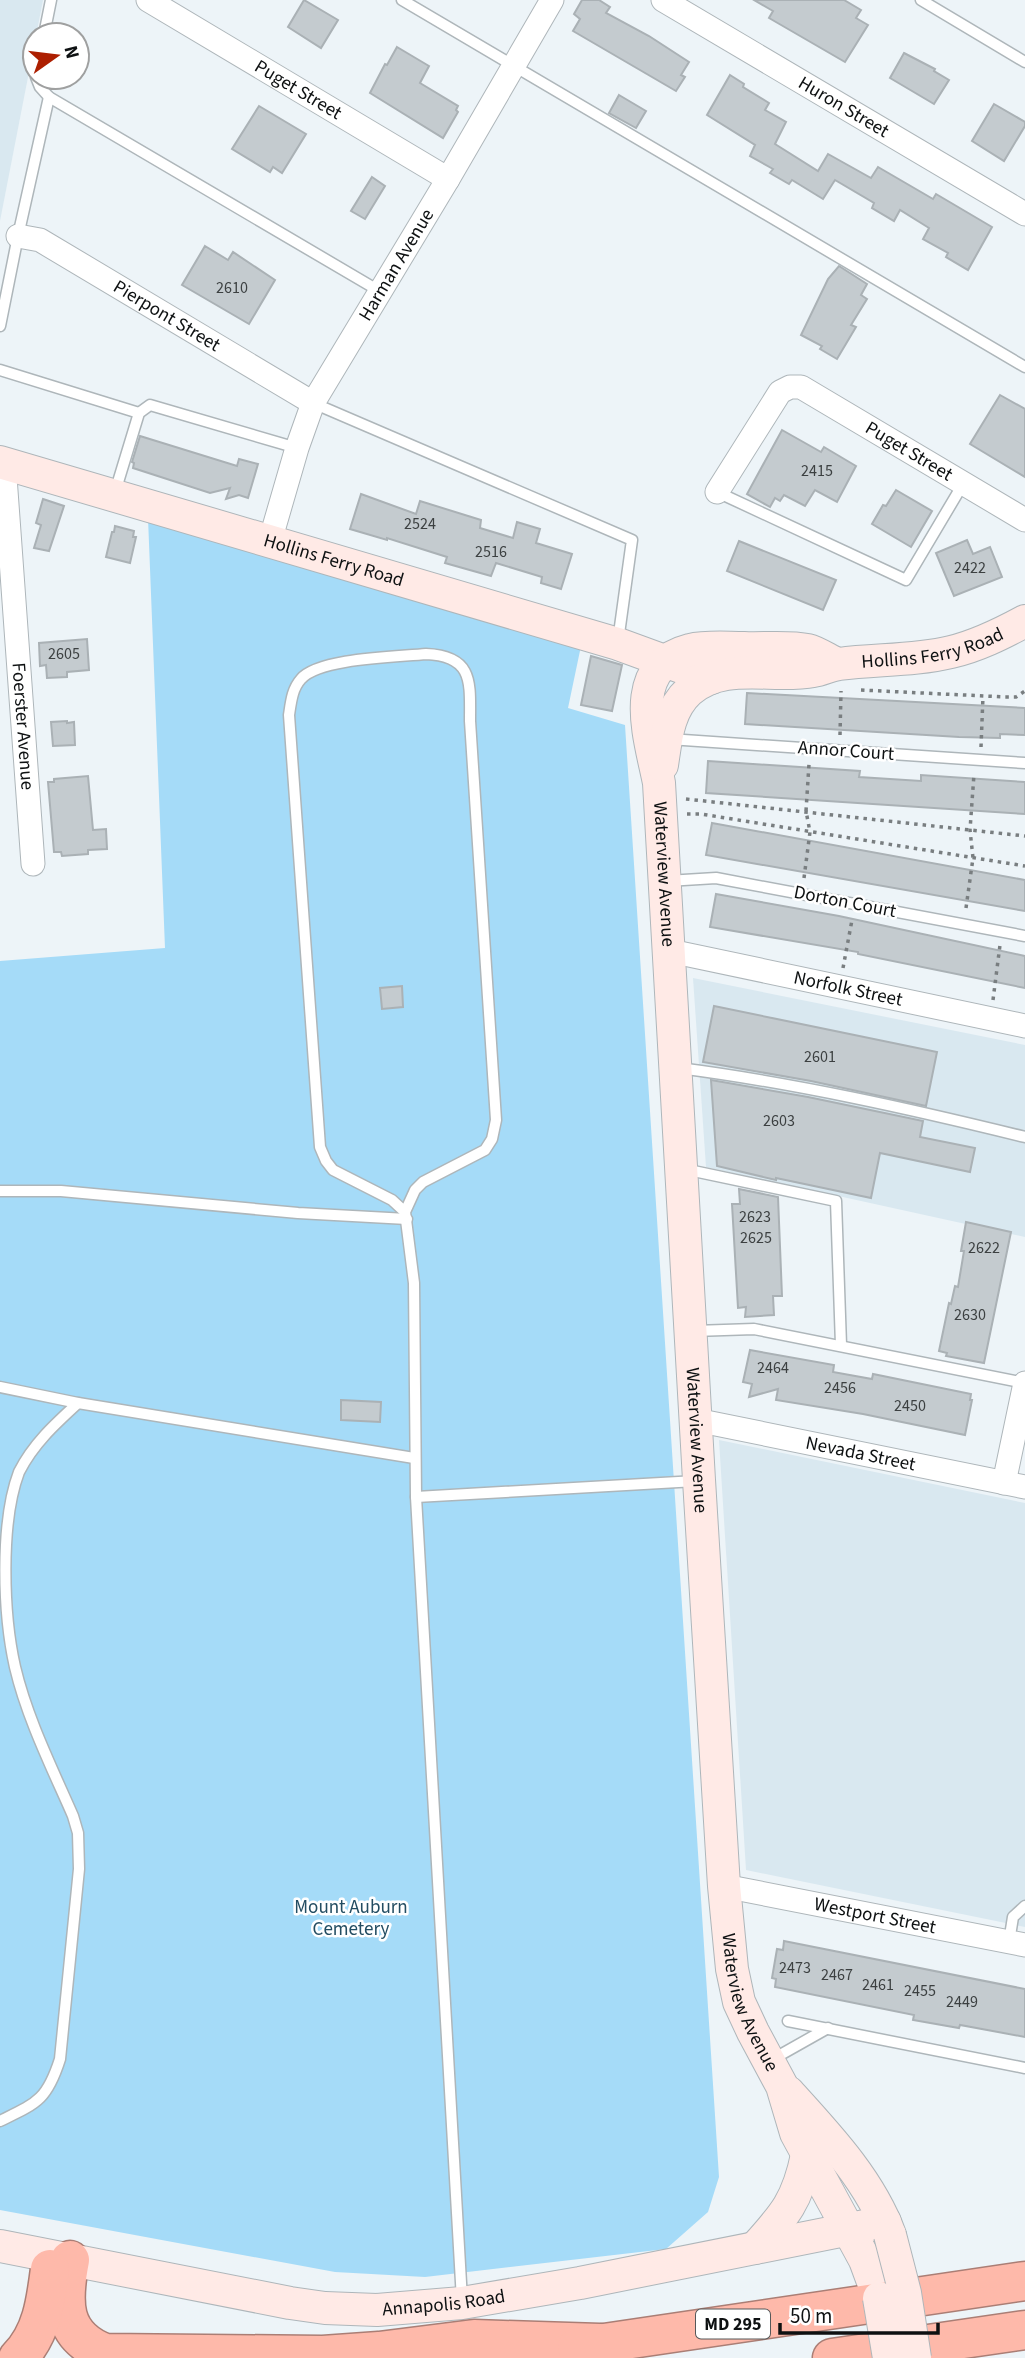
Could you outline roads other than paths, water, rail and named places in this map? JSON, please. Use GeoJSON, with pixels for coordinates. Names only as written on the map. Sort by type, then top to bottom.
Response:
{"type":"FeatureCollection","features":[{"type":"Feature","properties":{"kind":"highway"},"geometry":{"type":"LineString","coordinates":[[61,2259],[70,2324],[85,2344],[105,2353],[323,2355],[474,2339],[600,2343]]}},
{"type":"Feature","properties":{"kind":"highway"},"geometry":{"type":"LineString","coordinates":[[18,2358],[28,2348],[40,2323],[61,2259]]}},
{"type":"Feature","properties":{"kind":"highway","name":"MD 295"},"geometry":{"type":"LineString","coordinates":[[496,2358],[1025,2281]]}},
{"type":"Feature","properties":{"kind":"highway"},"geometry":{"type":"LineString","coordinates":[[832,2358],[1025,2330]]}},
{"type":"Feature","properties":{"kind":"highway"},"geometry":{"type":"LineString","coordinates":[[988,2358],[1025,2344]]}},
{"type":"Feature","properties":{"kind":"street","name":"Puget Street"},"geometry":{"type":"LineString","coordinates":[[148,0],[448,179]]}},
{"type":"Feature","properties":{"kind":"street","name":"Harman Avenue"},"geometry":{"type":"LineString","coordinates":[[270,541],[313,403],[552,0]]}},
{"type":"Feature","properties":{"kind":"street","name":"Huron Street"},"geometry":{"type":"LineString","coordinates":[[663,0],[1025,214]]}},
{"type":"Feature","properties":{"kind":"street","name":"Pierpont Street"},"geometry":{"type":"LineString","coordinates":[[18,236],[40,240],[313,403]]}},
{"type":"Feature","properties":{"kind":"street","name":"Puget Street"},"geometry":{"type":"LineString","coordinates":[[717,492],[775,398],[790,387],[801,387],[963,484],[1021,514]]}},
{"type":"Feature","properties":{"kind":"street","name":"Hollins Ferry Road"},"geometry":{"type":"LineString","coordinates":[[2,463],[618,644],[667,662],[704,682],[734,673],[813,671],[839,676],[909,658],[950,652],[988,639],[1025,621]]}},
{"type":"Feature","properties":{"kind":"street","name":"Foerster Avenue"},"geometry":{"type":"LineString","coordinates":[[2,463],[33,864]]}},
{"type":"Feature","properties":{"kind":"street","name":"Hollins Ferry Road"},"geometry":{"type":"LineString","coordinates":[[667,662],[691,650],[714,648],[809,650],[839,676]]}},
{"type":"Feature","properties":{"kind":"street","name":"Waterview Avenue"},"geometry":{"type":"LineString","coordinates":[[667,662],[651,684],[646,717],[660,798],[724,1885],[735,1986],[745,2016],[775,2074],[796,2133],[873,2279],[889,2358]]}},
{"type":"Feature","properties":{"kind":"street","name":"Waterview Avenue"},"geometry":{"type":"LineString","coordinates":[[660,798],[666,738],[675,710],[684,697],[704,682]]}},
{"type":"Feature","properties":{"kind":"street","name":"Norfolk Street"},"geometry":{"type":"LineString","coordinates":[[670,951],[1025,1026]]}},
{"type":"Feature","properties":{"kind":"street"},"geometry":{"type":"LineString","coordinates":[[1015,1485],[1025,1383]]}},
{"type":"Feature","properties":{"kind":"street","name":"Nevada Street"},"geometry":{"type":"LineString","coordinates":[[696,1420],[1015,1485]]}},
{"type":"Feature","properties":{"kind":"street","name":"Westport Street"},"geometry":{"type":"LineString","coordinates":[[724,1885],[1017,1944]]}},
{"type":"Feature","properties":{"kind":"street","name":"Waterview Avenue"},"geometry":{"type":"LineString","coordinates":[[775,2074],[859,2176],[888,2229],[905,2293],[915,2358]]}},
{"type":"Feature","properties":{"kind":"street"},"geometry":{"type":"LineString","coordinates":[[755,2248],[791,2206],[807,2155]]}},
{"type":"Feature","properties":{"kind":"street","name":"Annapolis Road"},"geometry":{"type":"LineString","coordinates":[[0,2246],[290,2303],[325,2308],[377,2310],[462,2303],[580,2283],[755,2248],[888,2229]]}},
{"type":"Feature","properties":{"kind":"lane"},"geometry":{"type":"LineString","coordinates":[[47,21],[51,0]]}},
{"type":"Feature","properties":{"kind":"lane"},"geometry":{"type":"LineString","coordinates":[[402,0],[1025,367]]}},
{"type":"Feature","properties":{"kind":"lane"},"geometry":{"type":"LineString","coordinates":[[920,0],[1025,62]]}},
{"type":"Feature","properties":{"kind":"lane"},"geometry":{"type":"LineString","coordinates":[[44,91],[49,97],[381,292]]}},
{"type":"Feature","properties":{"kind":"lane"},"geometry":{"type":"LineString","coordinates":[[0,326],[49,97]]}},
{"type":"Feature","properties":{"kind":"lane"},"geometry":{"type":"LineString","coordinates":[[0,370],[139,413]]}},
{"type":"Feature","properties":{"kind":"lane"},"geometry":{"type":"LineString","coordinates":[[313,403],[632,540],[618,644]]}},
{"type":"Feature","properties":{"kind":"lane"},"geometry":{"type":"LineString","coordinates":[[114,495],[139,413],[150,405],[297,448]]}},
{"type":"Feature","properties":{"kind":"lane"},"geometry":{"type":"LineString","coordinates":[[717,492],[906,580],[963,484]]}},
{"type":"Feature","properties":{"kind":"lane"},"geometry":{"type":"LineString","coordinates":[[406,1215],[392,1199],[333,1170],[320,1147],[289,715],[292,695],[300,680],[313,670],[330,664],[440,654],[454,660],[465,670],[470,682],[470,721],[496,1120],[492,1139],[485,1150],[422,1182],[415,1190],[406,1215],[414,1283],[416,1497],[462,2303]]}},
{"type":"Feature","properties":{"kind":"lane","name":"Annor Court"},"geometry":{"type":"LineString","coordinates":[[666,738],[1025,763]]}},
{"type":"Feature","properties":{"kind":"lane","name":"Dorton Court"},"geometry":{"type":"LineString","coordinates":[[664,881],[716,878],[1025,936]]}},
{"type":"Feature","properties":{"kind":"lane"},"geometry":{"type":"LineString","coordinates":[[676,1067],[780,1084],[949,1118],[1025,1137]]}},
{"type":"Feature","properties":{"kind":"lane"},"geometry":{"type":"LineString","coordinates":[[681,1169],[836,1201],[841,1345]]}},
{"type":"Feature","properties":{"kind":"lane"},"geometry":{"type":"LineString","coordinates":[[0,1191],[72,1192],[298,1213],[406,1215]]}},
{"type":"Feature","properties":{"kind":"lane"},"geometry":{"type":"LineString","coordinates":[[691,1331],[754,1329],[1025,1383]]}},
{"type":"Feature","properties":{"kind":"lane"},"geometry":{"type":"LineString","coordinates":[[0,1387],[78,1404],[414,1458]]}},
{"type":"Feature","properties":{"kind":"lane"},"geometry":{"type":"LineString","coordinates":[[0,2121],[35,2103],[46,2094],[54,2079],[60,2059],[79,1869],[78,1833],[73,1816],[30,1713],[15,1667],[2,1551],[8,1505],[18,1473],[32,1450],[53,1426],[78,1404]]}},
{"type":"Feature","properties":{"kind":"lane"},"geometry":{"type":"LineString","coordinates":[[416,1497],[699,1480]]}},
{"type":"Feature","properties":{"kind":"lane"},"geometry":{"type":"LineString","coordinates":[[1017,1944],[1013,1917],[1025,1906]]}},
{"type":"Feature","properties":{"kind":"lane"},"geometry":{"type":"LineString","coordinates":[[788,2021],[1025,2068]]}},
{"type":"Feature","properties":{"kind":"lane"},"geometry":{"type":"LineString","coordinates":[[775,2074],[828,2028]]}},
{"type":"Feature","properties":{"kind":"park label","name":"Mount Auburn Cemetery"},"geometry":{"type":"Point","coordinates":[351,1918]}}]}
